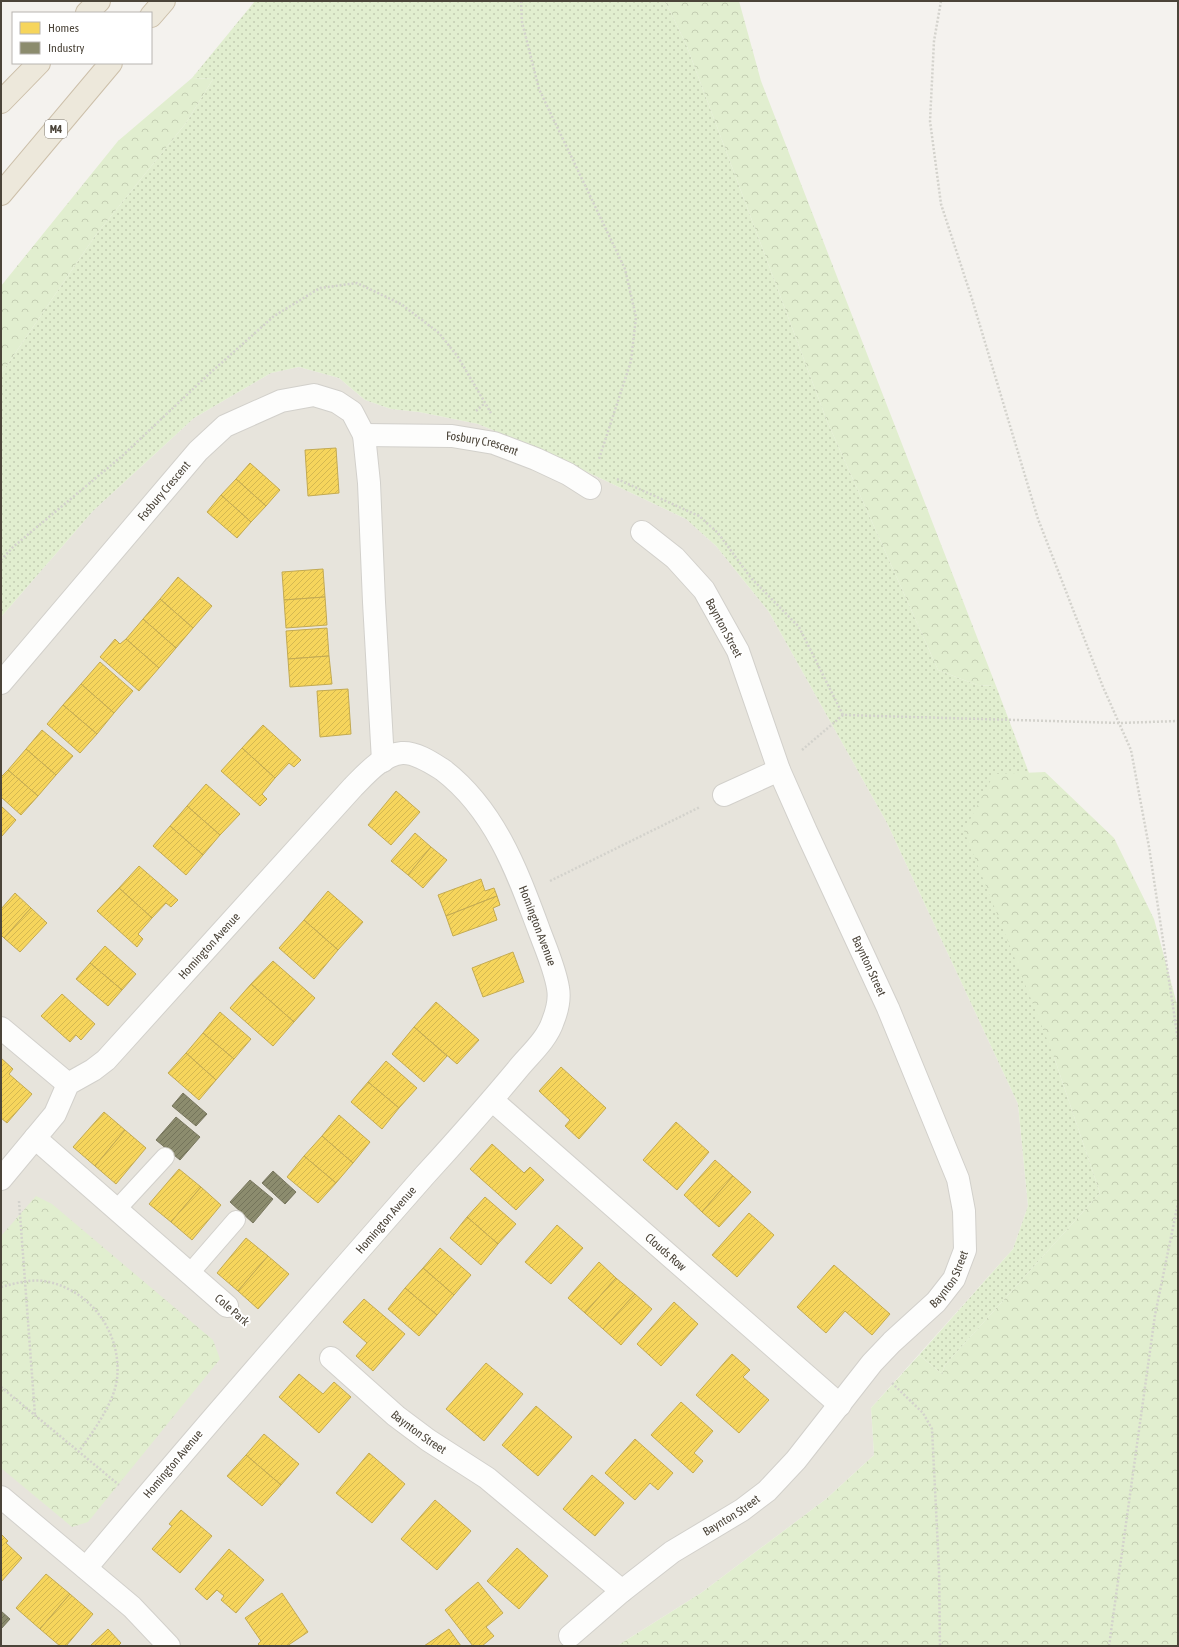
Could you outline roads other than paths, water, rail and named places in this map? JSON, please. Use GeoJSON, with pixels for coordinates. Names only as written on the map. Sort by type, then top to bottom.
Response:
{"type":"FeatureCollection","features":[{"type":"Feature","properties":{"kind":"highway"},"geometry":{"type":"LineString","coordinates":[[89,12],[99,1]]}},
{"type":"Feature","properties":{"kind":"highway"},"geometry":{"type":"LineString","coordinates":[[152,15],[164,1]]}},
{"type":"Feature","properties":{"kind":"highway"},"geometry":{"type":"LineString","coordinates":[[1,102],[38,64]]}},
{"type":"Feature","properties":{"kind":"highway","name":"M4"},"geometry":{"type":"LineString","coordinates":[[1,194],[110,64]]}},
{"type":"Feature","properties":{"kind":"street","name":"Fosbury Crescent"},"geometry":{"type":"LineString","coordinates":[[1,684],[198,450],[225,426],[281,401],[314,395],[337,402],[352,412],[364,435],[369,483],[382,761]]}},
{"type":"Feature","properties":{"kind":"street","name":"Fosbury Crescent"},"geometry":{"type":"LineString","coordinates":[[364,435],[452,436],[494,443],[536,459],[568,474],[590,488]]}},
{"type":"Feature","properties":{"kind":"street","name":"Baynton Street"},"geometry":{"type":"LineString","coordinates":[[570,1636],[622,1590],[672,1552],[742,1510],[767,1490],[796,1460],[872,1364],[892,1342],[936,1302],[954,1279],[965,1250],[964,1211],[958,1179],[888,1008],[779,770],[738,651],[704,590],[675,558],[642,532]]}},
{"type":"Feature","properties":{"kind":"street","name":"Homington Avenue"},"geometry":{"type":"LineString","coordinates":[[68,1084],[93,1070],[106,1060],[353,788],[382,761],[400,753],[411,754],[433,763],[470,795],[495,828],[511,858],[525,893],[559,990],[558,1006],[553,1024],[540,1042],[492,1100],[274,1346],[86,1568]]}},
{"type":"Feature","properties":{"kind":"street"},"geometry":{"type":"LineString","coordinates":[[724,795],[779,770]]}},
{"type":"Feature","properties":{"kind":"street"},"geometry":{"type":"LineString","coordinates":[[1,1028],[68,1084],[56,1114],[1,1179]]}},
{"type":"Feature","properties":{"kind":"street","name":"Clouds Row"},"geometry":{"type":"LineString","coordinates":[[492,1100],[840,1405]]}},
{"type":"Feature","properties":{"kind":"street","name":"Cole Park"},"geometry":{"type":"LineString","coordinates":[[35,1138],[227,1306]]}},
{"type":"Feature","properties":{"kind":"street","name":"Baynton Street"},"geometry":{"type":"LineString","coordinates":[[331,1358],[396,1416],[428,1440],[487,1478],[622,1590]]}},
{"type":"Feature","properties":{"kind":"street"},"geometry":{"type":"LineString","coordinates":[[1,1497],[132,1607],[169,1646]]}},
{"type":"Feature","properties":{"kind":"lane"},"geometry":{"type":"LineString","coordinates":[[117,1210],[165,1157]]}},
{"type":"Feature","properties":{"kind":"lane"},"geometry":{"type":"LineString","coordinates":[[190,1273],[236,1220]]}}]}
